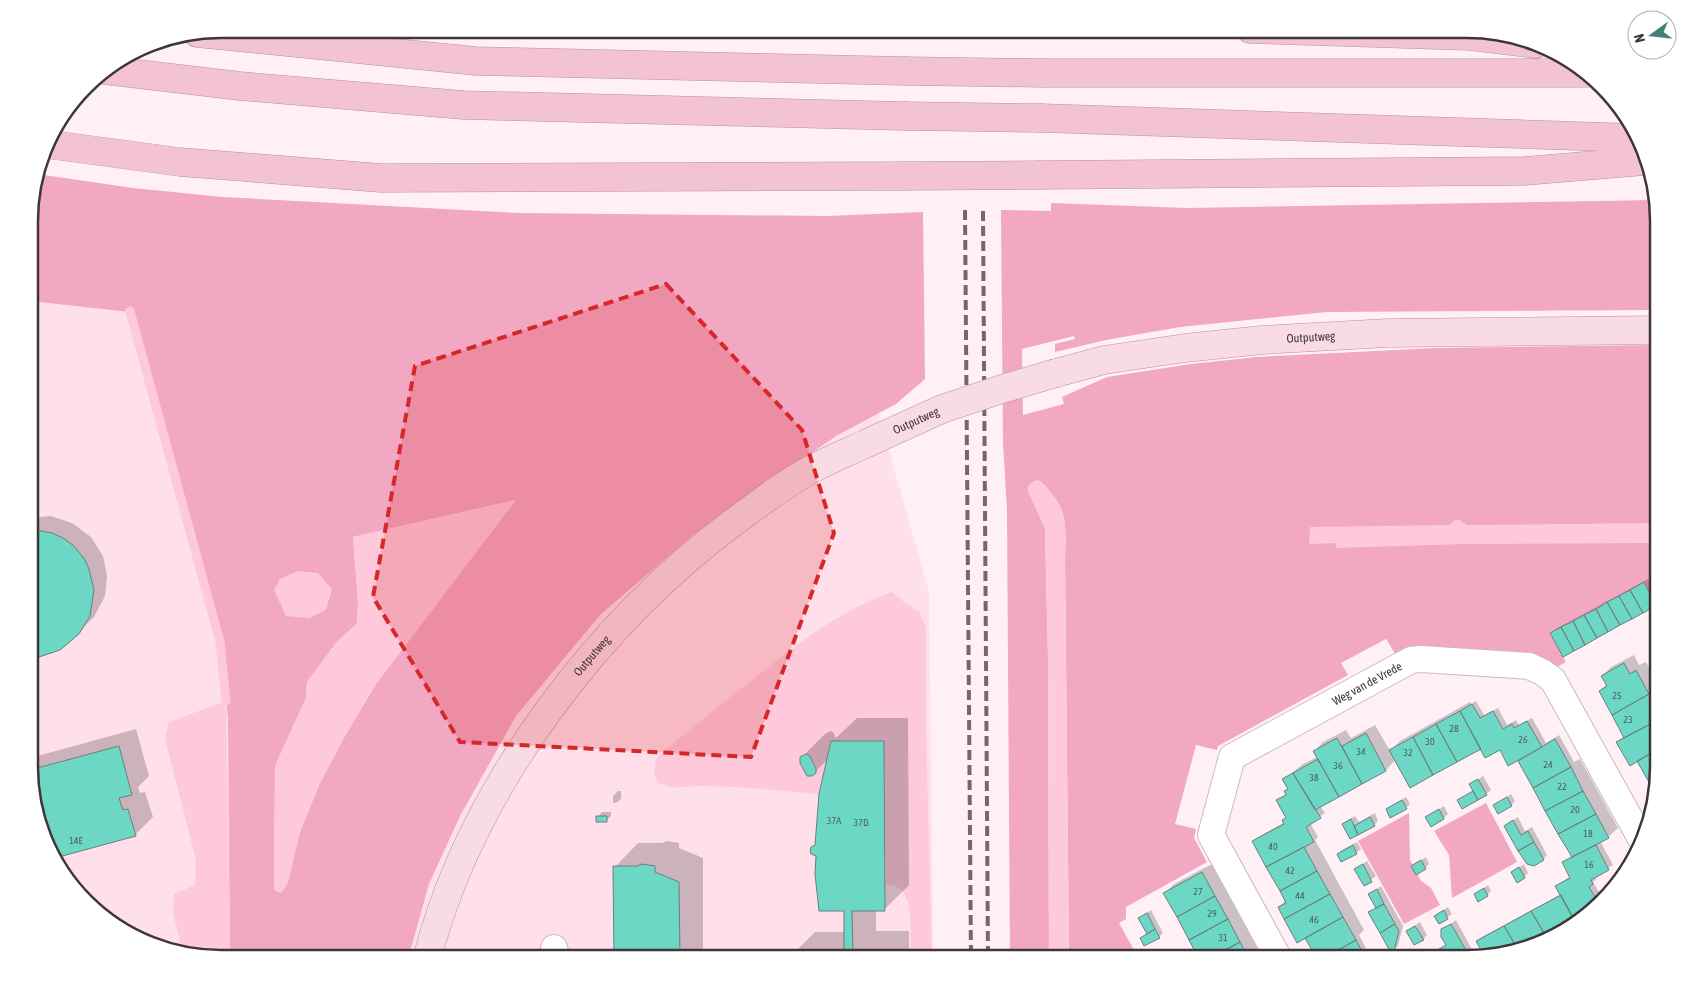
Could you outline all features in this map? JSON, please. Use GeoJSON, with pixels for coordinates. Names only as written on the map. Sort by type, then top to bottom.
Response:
{"type":"FeatureCollection","features":[{"type":"Feature","properties":{"kind":"highway"},"geometry":{"type":"LineString","coordinates":[[247,38],[476,61],[1042,73],[1575,73]]}},
{"type":"Feature","properties":{"kind":"highway"},"geometry":{"type":"LineString","coordinates":[[114,71],[240,86],[463,105],[1041,118],[1630,138]]}},
{"type":"Feature","properties":{"kind":"highway"},"geometry":{"type":"LineString","coordinates":[[53,145],[180,162],[381,178],[1524,171],[1640,161]]}},
{"type":"Feature","properties":{"kind":"main road","name":"Outputweg"},"geometry":{"type":"LineString","coordinates":[[429,950],[436,925],[465,850],[508,770],[556,700],[611,635],[665,578],[721,531],[773,493],[814,468],[942,409],[1002,389],[1104,360],[1185,348],[1262,340],[1388,334],[1650,330]]}},
{"type":"Feature","properties":{"kind":"street","name":"Weg van de Vrede"},"geometry":{"type":"LineString","coordinates":[[1273,950],[1211,836],[1232,757],[1411,660],[1421,659],[1530,666],[1553,680],[1638,833]]}},
{"type":"Feature","properties":{"kind":"highlighted area"},"geometry":{"type":"Polygon","coordinates":[[[666,284],[802,430],[834,533],[751,757],[460,742],[373,597],[415,366],[666,284]]]}},
{"type":"Feature","properties":{"kind":"shaded area"},"geometry":{"type":"Polygon","coordinates":[[[43,175],[133,188],[223,197],[517,213],[827,216],[923,212],[925,379],[896,404],[836,436],[693,535],[600,615],[516,716],[460,816],[429,884],[411,950],[230,950],[228,719],[220,642],[130,312],[38,302],[38,208],[43,175]],[[515,500],[353,537],[358,602],[357,623],[336,643],[307,682],[306,698],[275,766],[274,890],[281,893],[300,832],[319,785],[346,734],[376,684],[515,500]]]}},
{"type":"Feature","properties":{"kind":"shaded area"},"geometry":{"type":"Polygon","coordinates":[[[1648,200],[1650,310],[1327,312],[1180,327],[1106,340],[1055,352],[1055,344],[1075,339],[1074,336],[1022,349],[1023,415],[1064,404],[1062,397],[1107,377],[1191,364],[1257,357],[1435,348],[1650,345],[1650,595],[1643,583],[1550,634],[1566,662],[1557,667],[1396,655],[1386,639],[1341,663],[1348,675],[1218,746],[1217,750],[1196,745],[1175,824],[1196,829],[1194,838],[1207,862],[1126,907],[1126,919],[1119,923],[1134,950],[1069,950],[1065,525],[1056,499],[1040,481],[1031,483],[1028,491],[1045,528],[1048,657],[1049,950],[1010,950],[1007,510],[1003,442],[1001,210],[1051,211],[1051,203],[1188,208],[1648,200]]]}},
{"type":"Feature","properties":{"kind":"shaded area"},"geometry":{"type":"Polygon","coordinates":[[[38,224],[838,271],[929,592],[933,950],[208,950],[184,947],[150,937],[109,913],[75,879],[51,838],[39,792],[38,224]]]}},
{"type":"Feature","properties":{"kind":"shaded area"},"geometry":{"type":"Polygon","coordinates":[[[1037,480],[1040,481],[1056,499],[1065,525],[1069,950],[1049,950],[1048,657],[1045,528],[1028,491],[1030,484],[1037,480]]]}},
{"type":"Feature","properties":{"kind":"shaded area"},"geometry":{"type":"Polygon","coordinates":[[[516,500],[376,684],[346,734],[319,785],[300,832],[288,883],[281,893],[274,890],[275,766],[306,698],[307,682],[336,643],[357,623],[358,602],[353,537],[516,500]]]}},
{"type":"Feature","properties":{"kind":"shaded area"},"geometry":{"type":"Polygon","coordinates":[[[1455,520],[1460,520],[1467,525],[1650,523],[1650,543],[1465,544],[1337,548],[1335,543],[1311,544],[1309,542],[1310,527],[1450,525],[1455,520]]]}},
{"type":"Feature","properties":{"kind":"shaded area"},"geometry":{"type":"Polygon","coordinates":[[[298,571],[318,573],[332,589],[326,610],[309,618],[286,616],[274,590],[280,579],[298,571]]]}},
{"type":"Feature","properties":{"kind":"shaded area"},"geometry":{"type":"Polygon","coordinates":[[[892,592],[919,611],[926,628],[926,731],[932,950],[910,950],[911,920],[907,900],[903,892],[897,887],[886,884],[884,741],[831,741],[819,794],[731,787],[669,787],[657,782],[654,772],[656,758],[709,714],[813,634],[832,621],[871,600],[892,592]]]}},
{"type":"Feature","properties":{"kind":"shaded area"},"geometry":{"type":"Polygon","coordinates":[[[226,701],[230,950],[208,950],[181,946],[173,913],[174,894],[195,885],[196,860],[165,739],[169,722],[226,701]]]}},
{"type":"Feature","properties":{"kind":"shaded area"},"geometry":{"type":"Polygon","coordinates":[[[1486,803],[1517,862],[1452,898],[1449,855],[1434,831],[1486,803]]]}},
{"type":"Feature","properties":{"kind":"shaded area"},"geometry":{"type":"Polygon","coordinates":[[[1409,813],[1410,860],[1421,881],[1431,888],[1440,905],[1404,924],[1358,841],[1409,813]]]}},
{"type":"Feature","properties":{"kind":"building"},"geometry":{"type":"Polygon","coordinates":[[[38,530],[52,533],[74,546],[85,560],[94,590],[90,616],[79,634],[60,650],[38,657],[38,530]]]}},
{"type":"Feature","properties":{"kind":"building"},"geometry":{"type":"Polygon","coordinates":[[[1644,582],[1650,594],[1650,609],[1643,613],[1630,590],[1644,582]]]}},
{"type":"Feature","properties":{"kind":"building"},"geometry":{"type":"Polygon","coordinates":[[[1630,590],[1643,613],[1632,619],[1619,596],[1630,590]]]}},
{"type":"Feature","properties":{"kind":"building"},"geometry":{"type":"Polygon","coordinates":[[[1619,596],[1632,619],[1620,625],[1607,602],[1619,596]]]}},
{"type":"Feature","properties":{"kind":"building"},"geometry":{"type":"Polygon","coordinates":[[[1607,602],[1620,625],[1608,632],[1596,609],[1607,602]]]}},
{"type":"Feature","properties":{"kind":"building"},"geometry":{"type":"Polygon","coordinates":[[[1596,609],[1608,632],[1597,638],[1584,615],[1596,609]]]}},
{"type":"Feature","properties":{"kind":"building"},"geometry":{"type":"Polygon","coordinates":[[[1584,615],[1597,638],[1585,645],[1573,621],[1584,615]]]}},
{"type":"Feature","properties":{"kind":"building"},"geometry":{"type":"Polygon","coordinates":[[[1573,621],[1585,645],[1574,651],[1561,627],[1573,621]]]}},
{"type":"Feature","properties":{"kind":"building"},"geometry":{"type":"Polygon","coordinates":[[[1561,627],[1574,651],[1563,657],[1550,633],[1561,627]]]}},
{"type":"Feature","properties":{"kind":"building"},"geometry":{"type":"Polygon","coordinates":[[[1624,663],[1630,674],[1636,670],[1649,694],[1612,715],[1599,691],[1607,686],[1601,676],[1624,663]]]}},
{"type":"Feature","properties":{"kind":"building"},"geometry":{"type":"Polygon","coordinates":[[[1649,694],[1650,696],[1650,724],[1624,738],[1612,715],[1649,694]]]}},
{"type":"Feature","properties":{"kind":"building"},"geometry":{"type":"Polygon","coordinates":[[[1472,704],[1480,718],[1493,711],[1503,729],[1512,724],[1514,728],[1527,721],[1542,747],[1508,766],[1500,750],[1485,758],[1460,711],[1472,704]]]}},
{"type":"Feature","properties":{"kind":"building"},"geometry":{"type":"Polygon","coordinates":[[[1460,711],[1481,749],[1457,762],[1436,724],[1460,711]]]}},
{"type":"Feature","properties":{"kind":"building"},"geometry":{"type":"Polygon","coordinates":[[[1436,724],[1457,762],[1433,775],[1413,737],[1436,724]]]}},
{"type":"Feature","properties":{"kind":"building"},"geometry":{"type":"Polygon","coordinates":[[[1650,724],[1650,754],[1630,766],[1616,742],[1650,724]]]}},
{"type":"Feature","properties":{"kind":"building"},"geometry":{"type":"Polygon","coordinates":[[[1366,733],[1386,771],[1362,784],[1342,746],[1366,733]]]}},
{"type":"Feature","properties":{"kind":"building"},"geometry":{"type":"Polygon","coordinates":[[[1413,737],[1433,775],[1410,788],[1389,750],[1413,737]]]}},
{"type":"Feature","properties":{"kind":"building"},"geometry":{"type":"Polygon","coordinates":[[[1337,738],[1362,784],[1339,797],[1313,751],[1337,738]]]}},
{"type":"Feature","properties":{"kind":"building"},"geometry":{"type":"Polygon","coordinates":[[[1555,739],[1571,767],[1533,788],[1518,761],[1555,739]]]}},
{"type":"Feature","properties":{"kind":"building"},"geometry":{"type":"Polygon","coordinates":[[[831,741],[884,741],[885,911],[852,911],[853,950],[844,950],[844,911],[819,911],[815,874],[816,856],[811,854],[810,851],[811,847],[815,845],[819,794],[831,741]]]}},
{"type":"Feature","properties":{"kind":"building"},"geometry":{"type":"Polygon","coordinates":[[[119,746],[132,795],[119,798],[123,810],[128,809],[136,836],[61,857],[51,838],[41,804],[38,768],[119,746]]]}},
{"type":"Feature","properties":{"kind":"building"},"geometry":{"type":"Polygon","coordinates":[[[806,754],[810,756],[816,769],[816,773],[812,776],[807,776],[800,763],[800,757],[806,754]]]}},
{"type":"Feature","properties":{"kind":"building"},"geometry":{"type":"Polygon","coordinates":[[[1650,754],[1649,782],[1637,761],[1650,754]]]}},
{"type":"Feature","properties":{"kind":"building"},"geometry":{"type":"Polygon","coordinates":[[[1318,759],[1339,797],[1315,810],[1293,773],[1318,759]]]}},
{"type":"Feature","properties":{"kind":"building"},"geometry":{"type":"Polygon","coordinates":[[[1571,767],[1583,791],[1545,811],[1533,788],[1571,767]]]}},
{"type":"Feature","properties":{"kind":"building"},"geometry":{"type":"Polygon","coordinates":[[[1293,773],[1321,818],[1306,827],[1314,842],[1266,867],[1252,841],[1284,824],[1282,820],[1286,818],[1276,800],[1286,795],[1284,791],[1288,789],[1282,779],[1293,773]]]}},
{"type":"Feature","properties":{"kind":"building"},"geometry":{"type":"Polygon","coordinates":[[[1478,779],[1487,795],[1478,800],[1469,784],[1478,779]]]}},
{"type":"Feature","properties":{"kind":"building"},"geometry":{"type":"Polygon","coordinates":[[[1473,791],[1478,800],[1462,809],[1457,800],[1473,791]]]}},
{"type":"Feature","properties":{"kind":"building"},"geometry":{"type":"Polygon","coordinates":[[[1583,791],[1596,814],[1558,834],[1545,811],[1583,791]]]}},
{"type":"Feature","properties":{"kind":"building"},"geometry":{"type":"Polygon","coordinates":[[[1507,797],[1512,806],[1498,814],[1493,805],[1507,797]]]}},
{"type":"Feature","properties":{"kind":"building"},"geometry":{"type":"Polygon","coordinates":[[[1402,800],[1407,809],[1390,818],[1386,809],[1402,800]]]}},
{"type":"Feature","properties":{"kind":"building"},"geometry":{"type":"Polygon","coordinates":[[[1439,809],[1444,819],[1431,827],[1425,817],[1439,809]]]}},
{"type":"Feature","properties":{"kind":"building"},"geometry":{"type":"Polygon","coordinates":[[[1596,814],[1609,838],[1572,857],[1558,834],[1596,814]]]}},
{"type":"Feature","properties":{"kind":"building"},"geometry":{"type":"Polygon","coordinates":[[[596,816],[607,816],[607,822],[596,822],[596,816]]]}},
{"type":"Feature","properties":{"kind":"building"},"geometry":{"type":"Polygon","coordinates":[[[1370,817],[1375,826],[1358,835],[1354,826],[1370,817]]]}},
{"type":"Feature","properties":{"kind":"building"},"geometry":{"type":"Polygon","coordinates":[[[1351,819],[1358,835],[1350,839],[1342,824],[1351,819]]]}},
{"type":"Feature","properties":{"kind":"building"},"geometry":{"type":"Polygon","coordinates":[[[1513,820],[1521,835],[1528,831],[1534,842],[1518,851],[1504,826],[1513,820]]]}},
{"type":"Feature","properties":{"kind":"building"},"geometry":{"type":"Polygon","coordinates":[[[1534,842],[1544,860],[1534,866],[1527,864],[1518,851],[1534,842]]]}},
{"type":"Feature","properties":{"kind":"building"},"geometry":{"type":"Polygon","coordinates":[[[1353,845],[1357,854],[1341,862],[1337,854],[1353,845]]]}},
{"type":"Feature","properties":{"kind":"building"},"geometry":{"type":"Polygon","coordinates":[[[1596,845],[1609,870],[1591,880],[1593,884],[1589,887],[1595,898],[1572,917],[1555,886],[1570,878],[1562,862],[1596,845]]]}},
{"type":"Feature","properties":{"kind":"building"},"geometry":{"type":"Polygon","coordinates":[[[1304,847],[1317,871],[1280,891],[1266,867],[1304,847]]]}},
{"type":"Feature","properties":{"kind":"building"},"geometry":{"type":"Polygon","coordinates":[[[1421,860],[1426,869],[1416,875],[1411,866],[1421,860]]]}},
{"type":"Feature","properties":{"kind":"building"},"geometry":{"type":"Polygon","coordinates":[[[642,864],[655,866],[655,872],[679,882],[680,950],[614,950],[613,866],[637,866],[642,864]]]}},
{"type":"Feature","properties":{"kind":"building"},"geometry":{"type":"Polygon","coordinates":[[[1363,864],[1372,882],[1364,886],[1354,869],[1363,864]]]}},
{"type":"Feature","properties":{"kind":"building"},"geometry":{"type":"Polygon","coordinates":[[[1519,867],[1525,878],[1517,883],[1511,872],[1519,867]]]}},
{"type":"Feature","properties":{"kind":"building"},"geometry":{"type":"Polygon","coordinates":[[[1317,871],[1330,894],[1284,919],[1278,907],[1286,903],[1280,891],[1317,871]]]}},
{"type":"Feature","properties":{"kind":"building"},"geometry":{"type":"Polygon","coordinates":[[[1202,872],[1215,896],[1177,917],[1163,893],[1202,872]]]}},
{"type":"Feature","properties":{"kind":"building"},"geometry":{"type":"Polygon","coordinates":[[[1484,888],[1488,896],[1478,902],[1474,894],[1484,888]]]}},
{"type":"Feature","properties":{"kind":"building"},"geometry":{"type":"Polygon","coordinates":[[[1377,889],[1384,904],[1376,908],[1368,894],[1377,889]]]}},
{"type":"Feature","properties":{"kind":"building"},"geometry":{"type":"Polygon","coordinates":[[[1330,894],[1343,917],[1297,943],[1284,919],[1330,894]]]}},
{"type":"Feature","properties":{"kind":"building"},"geometry":{"type":"Polygon","coordinates":[[[1561,895],[1573,917],[1544,934],[1531,911],[1561,895]]]}},
{"type":"Feature","properties":{"kind":"building"},"geometry":{"type":"Polygon","coordinates":[[[1215,896],[1228,919],[1189,940],[1177,917],[1215,896]]]}},
{"type":"Feature","properties":{"kind":"building"},"geometry":{"type":"Polygon","coordinates":[[[1384,904],[1395,924],[1380,933],[1368,912],[1384,904]]]}},
{"type":"Feature","properties":{"kind":"building"},"geometry":{"type":"Polygon","coordinates":[[[1444,910],[1448,919],[1439,924],[1434,916],[1444,910]]]}},
{"type":"Feature","properties":{"kind":"building"},"geometry":{"type":"Polygon","coordinates":[[[1531,911],[1544,934],[1515,944],[1504,926],[1531,911]]]}},
{"type":"Feature","properties":{"kind":"building"},"geometry":{"type":"Polygon","coordinates":[[[1147,913],[1155,929],[1147,934],[1138,918],[1147,913]]]}},
{"type":"Feature","properties":{"kind":"building"},"geometry":{"type":"Polygon","coordinates":[[[1343,917],[1356,940],[1338,950],[1312,950],[1305,938],[1343,917]]]}},
{"type":"Feature","properties":{"kind":"building"},"geometry":{"type":"Polygon","coordinates":[[[1228,919],[1240,942],[1225,950],[1194,950],[1189,940],[1228,919]]]}},
{"type":"Feature","properties":{"kind":"building"},"geometry":{"type":"Polygon","coordinates":[[[1395,924],[1399,931],[1394,950],[1389,950],[1380,933],[1395,924]]]}},
{"type":"Feature","properties":{"kind":"building"},"geometry":{"type":"Polygon","coordinates":[[[1451,924],[1466,950],[1437,950],[1446,945],[1441,937],[1441,929],[1451,924]]]}},
{"type":"Feature","properties":{"kind":"building"},"geometry":{"type":"Polygon","coordinates":[[[1415,926],[1424,940],[1414,945],[1406,931],[1415,926]]]}},
{"type":"Feature","properties":{"kind":"building"},"geometry":{"type":"Polygon","coordinates":[[[1504,926],[1515,944],[1481,950],[1476,941],[1504,926]]]}},
{"type":"Feature","properties":{"kind":"building"},"geometry":{"type":"Polygon","coordinates":[[[1155,929],[1160,938],[1144,946],[1140,938],[1155,929]]]}},
{"type":"Feature","properties":{"kind":"building"},"geometry":{"type":"Polygon","coordinates":[[[1356,940],[1361,950],[1338,950],[1356,940]]]}},
{"type":"Feature","properties":{"kind":"building"},"geometry":{"type":"Polygon","coordinates":[[[1240,942],[1244,950],[1225,950],[1240,942]]]}},
{"type":"Feature","properties":{"kind":"waterway"},"geometry":{"type":"LineString","coordinates":[[130,311],[220,642],[226,701]]}},
{"type":"Feature","properties":{"kind":"railway"},"geometry":{"type":"LineString","coordinates":[[965,210],[971,950]]}},
{"type":"Feature","properties":{"kind":"railway"},"geometry":{"type":"LineString","coordinates":[[983,211],[988,950]]}}]}
